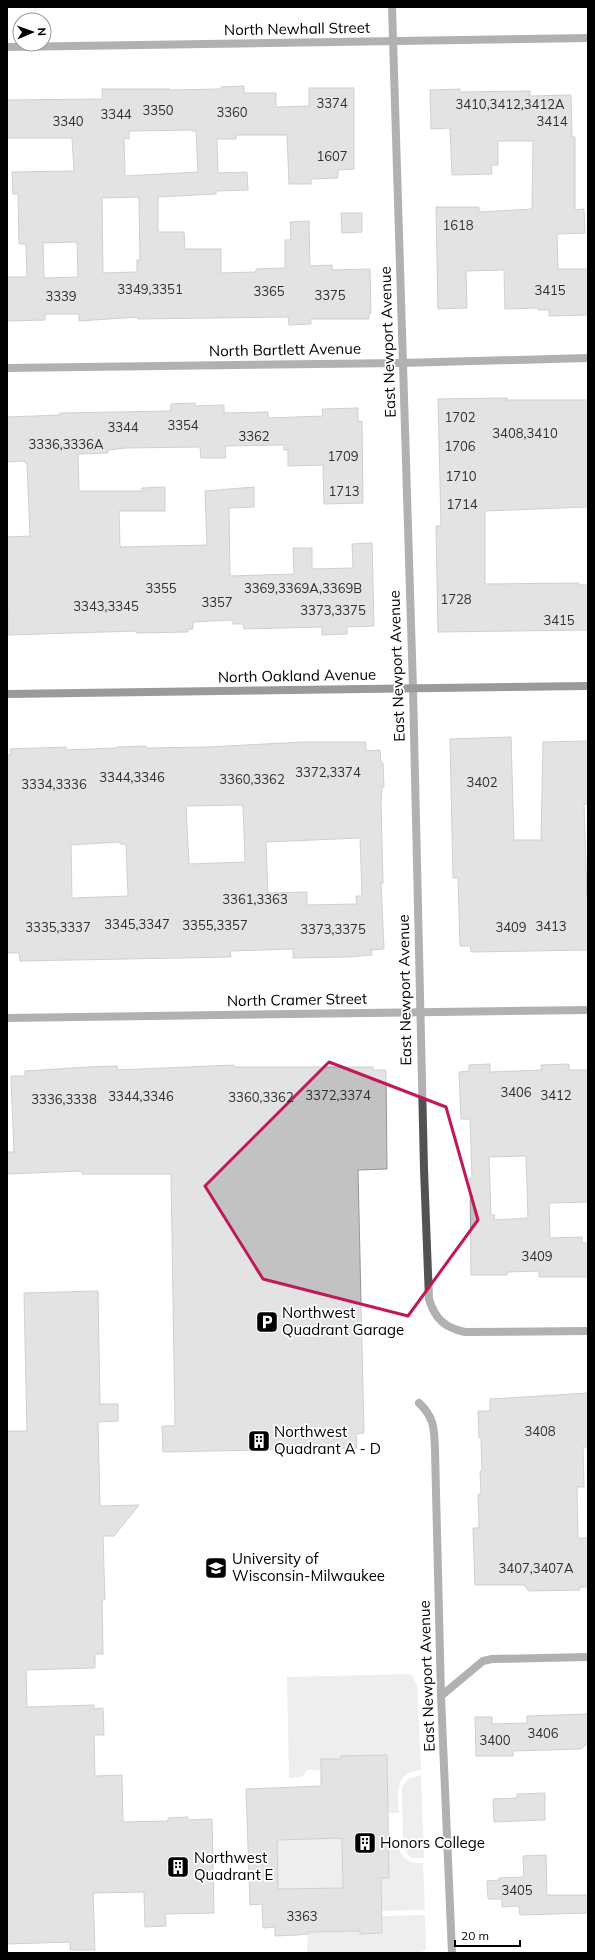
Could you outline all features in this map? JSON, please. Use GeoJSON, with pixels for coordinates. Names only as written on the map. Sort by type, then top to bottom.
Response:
{"type":"FeatureCollection","features":[{"type":"Feature","properties":{"kind":"main road","name":"North Oakland Avenue"},"geometry":{"type":"LineString","coordinates":[[7,694],[588,686]]}},
{"type":"Feature","properties":{"kind":"street","name":"East Newport Avenue"},"geometry":{"type":"LineString","coordinates":[[392,7],[413,689],[420,1012],[429,1299],[440,1322],[451,1329],[465,1332],[588,1331]]}},
{"type":"Feature","properties":{"kind":"street","name":"North Newhall Street"},"geometry":{"type":"LineString","coordinates":[[7,47],[588,38]]}},
{"type":"Feature","properties":{"kind":"street","name":"North Bartlett Avenue"},"geometry":{"type":"LineString","coordinates":[[7,368],[402,363],[588,358]]}},
{"type":"Feature","properties":{"kind":"street","name":"North Cramer Street"},"geometry":{"type":"LineString","coordinates":[[7,1018],[588,1010]]}},
{"type":"Feature","properties":{"kind":"street","name":"East Newport Avenue"},"geometry":{"type":"LineString","coordinates":[[418,1403],[428,1412],[431,1418],[435,1450],[441,1696],[452,1953]]}},
{"type":"Feature","properties":{"kind":"street"},"geometry":{"type":"LineString","coordinates":[[441,1696],[483,1661],[492,1659],[588,1657]]}},
{"type":"Feature","properties":{"kind":"highlighted area"},"geometry":{"type":"Polygon","coordinates":[[[329,1062],[446,1107],[478,1220],[408,1316],[263,1279],[205,1186],[329,1062]]]}},
{"type":"Feature","properties":{"kind":"shaded area"},"geometry":{"type":"Polygon","coordinates":[[[410,1674],[417,1684],[421,1770],[412,1772],[402,1779],[398,1791],[399,1813],[388,1813],[386,1755],[341,1756],[341,1759],[321,1759],[321,1770],[307,1770],[302,1777],[289,1778],[287,1677],[410,1674]]]}},
{"type":"Feature","properties":{"kind":"shaded area"},"geometry":{"type":"Polygon","coordinates":[[[421,1775],[424,1858],[412,1858],[408,1855],[403,1846],[402,1787],[408,1779],[421,1775]]]}},
{"type":"Feature","properties":{"kind":"shaded area"},"geometry":{"type":"Polygon","coordinates":[[[342,1838],[343,1895],[278,1890],[277,1840],[342,1838]]]}},
{"type":"Feature","properties":{"kind":"shaded area"},"geometry":{"type":"Polygon","coordinates":[[[388,1846],[398,1846],[404,1858],[410,1861],[423,1863],[425,1910],[381,1911],[381,1878],[388,1878],[388,1846]]]}},
{"type":"Feature","properties":{"kind":"shaded area"},"geometry":{"type":"Polygon","coordinates":[[[425,1915],[426,1949],[421,1952],[307,1953],[308,1932],[382,1916],[425,1915]]]}},
{"type":"Feature","properties":{"kind":"building"},"geometry":{"type":"Polygon","coordinates":[[[244,86],[244,93],[276,93],[276,107],[309,106],[309,88],[354,88],[354,169],[338,170],[338,178],[311,179],[311,184],[289,184],[287,135],[236,135],[236,139],[217,139],[218,173],[247,172],[248,190],[216,191],[216,194],[158,197],[158,232],[184,232],[185,249],[221,249],[221,273],[256,272],[256,269],[285,268],[285,240],[291,240],[290,222],[309,221],[310,266],[332,265],[332,270],[370,269],[371,313],[369,313],[369,319],[311,319],[311,324],[289,325],[288,317],[138,319],[138,317],[79,321],[79,314],[45,314],[45,320],[7,321],[7,277],[27,277],[26,244],[19,244],[18,194],[13,194],[12,172],[74,171],[72,138],[7,138],[7,100],[102,99],[102,89],[171,90],[221,89],[221,87],[244,86]],[[129,131],[129,139],[124,138],[125,176],[198,172],[196,131],[129,131]],[[139,197],[102,198],[103,273],[137,272],[137,260],[140,260],[139,197]],[[77,242],[43,243],[44,278],[78,277],[77,242]]]}},
{"type":"Feature","properties":{"kind":"building"},"geometry":{"type":"Polygon","coordinates":[[[460,89],[460,92],[530,91],[530,96],[571,95],[572,137],[575,137],[575,210],[584,209],[585,233],[557,234],[558,269],[588,269],[588,315],[549,316],[549,310],[538,310],[538,308],[505,309],[504,270],[466,271],[467,308],[438,309],[436,207],[479,207],[479,212],[532,209],[533,141],[498,141],[498,165],[491,165],[492,174],[452,175],[450,128],[431,129],[430,90],[460,89]]]}},
{"type":"Feature","properties":{"kind":"building"},"geometry":{"type":"Polygon","coordinates":[[[341,213],[362,213],[362,232],[342,233],[341,213]]]}},
{"type":"Feature","properties":{"kind":"building"},"geometry":{"type":"Polygon","coordinates":[[[507,398],[507,400],[588,400],[588,507],[485,511],[485,584],[579,583],[579,585],[588,585],[588,630],[438,632],[436,526],[441,526],[438,399],[507,398]]]}},
{"type":"Feature","properties":{"kind":"building"},"geometry":{"type":"Polygon","coordinates":[[[195,403],[195,406],[224,405],[224,413],[268,412],[268,418],[323,416],[322,409],[358,408],[358,422],[362,421],[363,503],[324,504],[323,465],[288,466],[288,450],[284,450],[284,445],[225,446],[226,458],[201,458],[200,447],[126,448],[108,450],[108,453],[78,454],[79,491],[142,491],[142,488],[165,487],[165,511],[119,511],[120,547],[207,545],[205,491],[254,487],[254,507],[229,508],[230,576],[294,574],[293,548],[312,548],[312,569],[353,568],[352,544],[372,543],[374,626],[347,627],[347,634],[322,635],[322,627],[244,629],[243,624],[233,624],[233,620],[193,622],[193,629],[188,629],[188,632],[136,633],[136,631],[8,635],[7,537],[30,536],[27,463],[25,463],[25,461],[7,462],[7,417],[60,415],[60,413],[171,411],[171,404],[195,403]]]}},
{"type":"Feature","properties":{"kind":"building"},"geometry":{"type":"Polygon","coordinates":[[[511,737],[514,840],[541,840],[543,742],[588,741],[588,804],[584,804],[588,895],[588,950],[471,952],[470,946],[460,946],[458,878],[453,878],[450,739],[511,737]]]}},
{"type":"Feature","properties":{"kind":"building"},"geometry":{"type":"Polygon","coordinates":[[[302,742],[366,742],[366,751],[380,750],[381,763],[383,763],[384,787],[382,787],[381,804],[383,883],[381,883],[384,949],[371,950],[372,955],[348,957],[293,958],[293,949],[230,951],[231,957],[20,961],[19,953],[7,953],[7,755],[11,755],[10,749],[66,747],[66,750],[146,746],[146,748],[208,747],[302,742]],[[243,805],[186,806],[189,864],[245,862],[243,805]],[[360,838],[266,842],[268,893],[307,892],[307,905],[357,904],[356,896],[362,896],[360,838]],[[120,842],[71,845],[72,898],[128,896],[126,844],[120,844],[120,842]]]}},
{"type":"Feature","properties":{"kind":"building"},"geometry":{"type":"Polygon","coordinates":[[[490,1064],[490,1072],[542,1070],[541,1065],[569,1064],[569,1070],[588,1070],[588,1202],[549,1203],[550,1238],[582,1237],[582,1243],[588,1243],[588,1277],[539,1277],[539,1271],[507,1272],[507,1275],[471,1275],[470,1178],[472,1178],[470,1119],[461,1119],[459,1072],[469,1071],[469,1065],[490,1064]],[[526,1156],[489,1157],[491,1215],[495,1215],[494,1220],[528,1218],[526,1156]]]}},
{"type":"Feature","properties":{"kind":"building"},"geometry":{"type":"Polygon","coordinates":[[[234,1065],[234,1067],[373,1067],[373,1070],[386,1070],[387,1169],[358,1170],[364,1433],[356,1434],[357,1448],[163,1452],[162,1426],[175,1426],[171,1174],[82,1174],[82,1171],[7,1174],[7,1152],[14,1152],[11,1076],[25,1076],[25,1071],[87,1067],[117,1066],[117,1070],[234,1065]]]}},
{"type":"Feature","properties":{"kind":"building"},"geometry":{"type":"Polygon","coordinates":[[[98,1291],[100,1404],[118,1404],[118,1421],[98,1422],[100,1506],[139,1505],[114,1536],[103,1536],[105,1600],[102,1600],[103,1654],[95,1654],[95,1668],[26,1670],[27,1707],[94,1705],[94,1709],[103,1708],[104,1735],[94,1735],[95,1776],[122,1775],[123,1822],[168,1821],[168,1818],[188,1817],[188,1820],[212,1819],[214,1913],[165,1914],[166,1926],[145,1927],[144,1892],[93,1893],[95,1950],[70,1950],[70,1942],[7,1944],[7,1431],[27,1431],[24,1293],[98,1291]]]}},
{"type":"Feature","properties":{"kind":"building"},"geometry":{"type":"Polygon","coordinates":[[[588,1393],[588,1447],[583,1447],[584,1487],[577,1487],[578,1538],[588,1538],[588,1587],[580,1587],[580,1590],[529,1591],[524,1585],[475,1585],[473,1528],[479,1528],[478,1494],[481,1494],[480,1471],[482,1471],[478,1411],[490,1411],[490,1399],[588,1393]]]}},
{"type":"Feature","properties":{"kind":"building"},"geometry":{"type":"Polygon","coordinates":[[[588,1714],[588,1743],[581,1749],[513,1751],[513,1756],[476,1756],[475,1717],[492,1717],[492,1724],[527,1723],[527,1716],[588,1714]]]}},
{"type":"Feature","properties":{"kind":"building","name":"Honors College"},"geometry":{"type":"Polygon","coordinates":[[[387,1755],[389,1878],[381,1878],[382,1933],[360,1934],[360,1931],[308,1932],[308,1934],[275,1936],[275,1927],[263,1928],[262,1904],[250,1905],[246,1789],[321,1786],[321,1759],[341,1759],[341,1756],[387,1755]],[[342,1838],[277,1840],[278,1889],[343,1888],[342,1838]]]}},
{"type":"Feature","properties":{"kind":"building"},"geometry":{"type":"Polygon","coordinates":[[[545,1793],[545,1820],[494,1822],[493,1799],[517,1798],[517,1794],[545,1793]]]}},
{"type":"Feature","properties":{"kind":"building"},"geometry":{"type":"Polygon","coordinates":[[[546,1855],[547,1895],[588,1895],[588,1913],[520,1915],[519,1906],[502,1907],[502,1899],[488,1899],[487,1881],[499,1880],[499,1878],[524,1877],[523,1856],[546,1855]]]}},
{"type":"Feature","properties":{"kind":"place","name":"Northwest Quadrant Garage"},"geometry":{"type":"Point","coordinates":[267,1322]}},
{"type":"Feature","properties":{"kind":"place","name":"Northwest Quadrant A - D"},"geometry":{"type":"Point","coordinates":[259,1441]}},
{"type":"Feature","properties":{"kind":"place","name":"University of Wisconsin-Milwaukee"},"geometry":{"type":"Point","coordinates":[216,1568]}},
{"type":"Feature","properties":{"kind":"place","name":"Honors College"},"geometry":{"type":"Point","coordinates":[365,1843]}},
{"type":"Feature","properties":{"kind":"place","name":"Northwest Quadrant E"},"geometry":{"type":"Point","coordinates":[178,1867]}}]}
